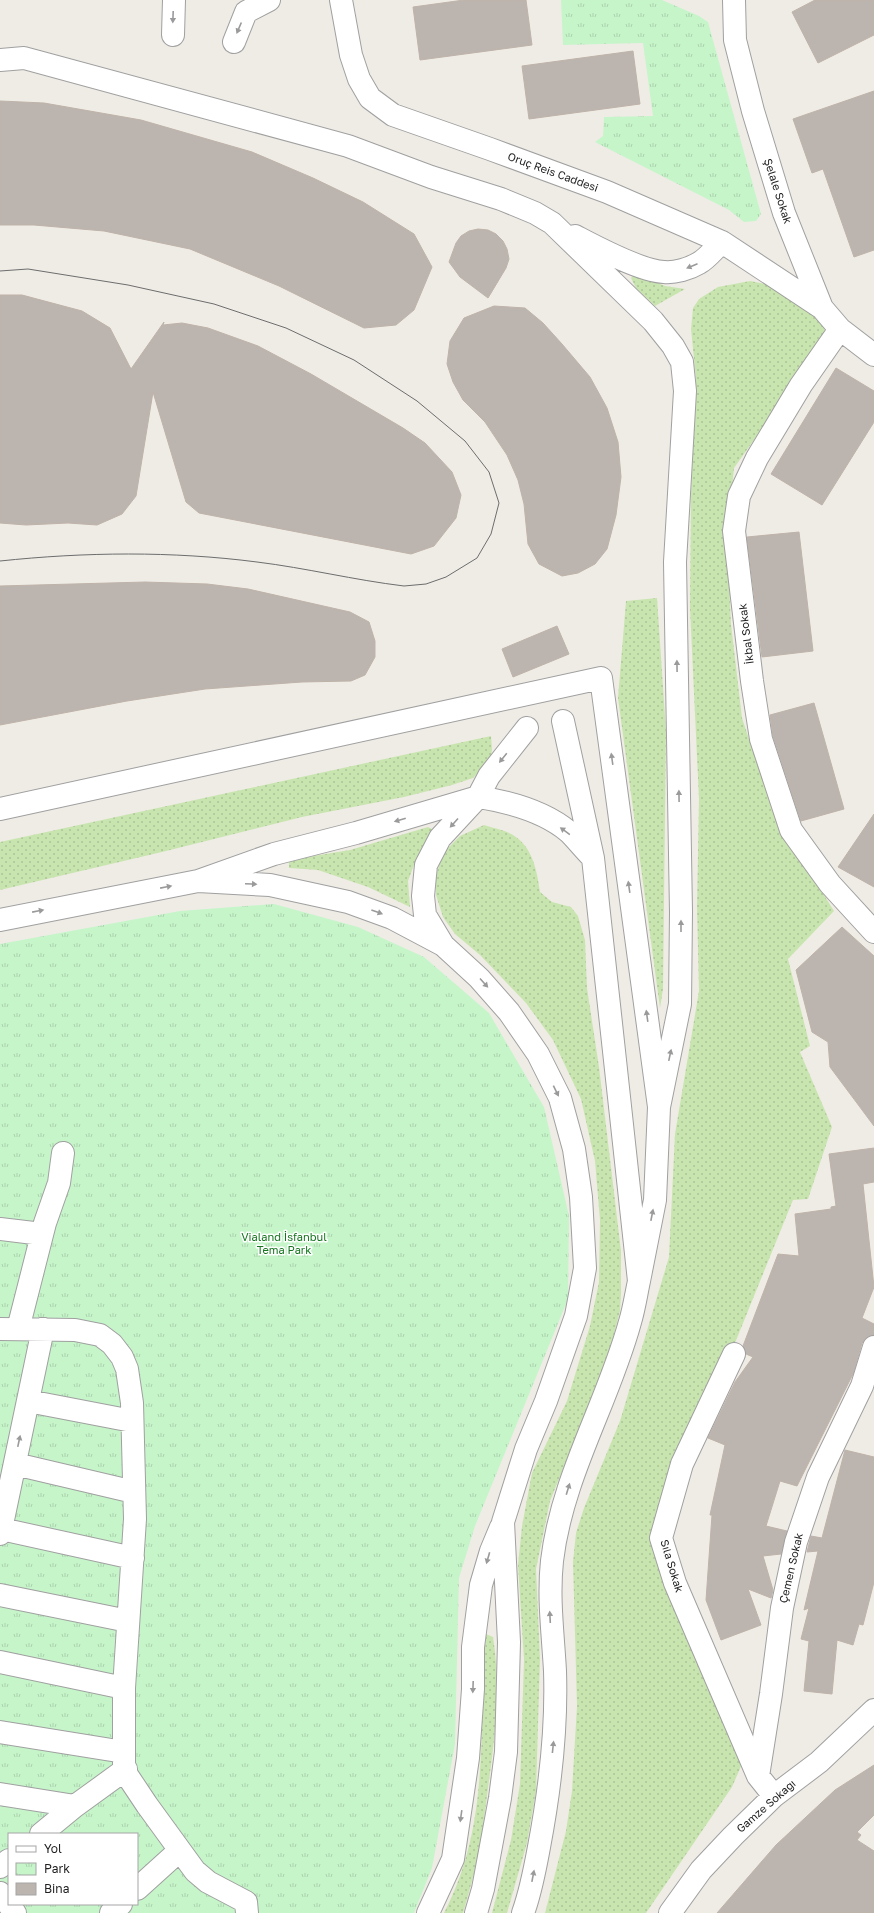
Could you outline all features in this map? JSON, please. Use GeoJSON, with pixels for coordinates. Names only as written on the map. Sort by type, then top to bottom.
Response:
{"type":"FeatureCollection","features":[{"type":"Feature","properties":{"kind":"street"},"geometry":{"type":"LineString","coordinates":[[173,35],[174,0]]}},
{"type":"Feature","properties":{"kind":"street"},"geometry":{"type":"LineString","coordinates":[[234,42],[246,12],[269,0]]}},
{"type":"Feature","properties":{"kind":"street","name":"Oruç Reis Caddesi"},"geometry":{"type":"LineString","coordinates":[[341,0],[351,55],[359,79],[370,98],[393,116],[490,148],[607,192],[722,242],[822,308]]}},
{"type":"Feature","properties":{"kind":"street","name":"Şelale Sokak"},"geometry":{"type":"LineString","coordinates":[[734,0],[735,40],[754,112],[784,213],[822,308],[840,329],[874,355]]}},
{"type":"Feature","properties":{"kind":"street"},"geometry":{"type":"LineString","coordinates":[[0,60],[24,58],[348,146],[431,177],[501,199],[535,213],[602,250],[663,272],[680,271],[700,263],[722,242]]}},
{"type":"Feature","properties":{"kind":"street"},"geometry":{"type":"LineString","coordinates":[[523,1913],[530,1893],[546,1814],[555,1725],[554,1671],[550,1613],[552,1561],[562,1509],[575,1466],[619,1355],[630,1322],[655,1200],[659,1107],[680,1004],[681,912],[675,562],[685,392],[682,362],[673,346],[653,321],[552,223]]}},
{"type":"Feature","properties":{"kind":"street","name":"İkbal Sokak"},"geometry":{"type":"LineString","coordinates":[[840,329],[801,385],[757,458],[739,496],[734,532],[752,681],[761,739],[791,830],[830,884],[874,932]]}},
{"type":"Feature","properties":{"kind":"street"},"geometry":{"type":"LineString","coordinates":[[0,809],[600,678],[659,1107]]}},
{"type":"Feature","properties":{"kind":"street"},"geometry":{"type":"LineString","coordinates":[[562,721],[592,858],[639,1281]]}},
{"type":"Feature","properties":{"kind":"street"},"geometry":{"type":"LineString","coordinates":[[443,945],[425,915],[423,896],[426,865],[440,838],[478,797],[489,776],[528,728]]}},
{"type":"Feature","properties":{"kind":"street"},"geometry":{"type":"LineString","coordinates":[[0,920],[198,882],[274,854],[356,833],[478,797],[510,802],[542,816],[568,832],[592,858]]}},
{"type":"Feature","properties":{"kind":"street"},"geometry":{"type":"LineString","coordinates":[[198,882],[270,885],[348,902],[392,918],[443,945],[480,978],[509,1012],[538,1054],[560,1098],[574,1149],[581,1197],[585,1268],[576,1316],[546,1401],[526,1449],[481,1585],[473,1647],[468,1758],[453,1859],[428,1913]]}},
{"type":"Feature","properties":{"kind":"street"},"geometry":{"type":"LineString","coordinates":[[63,1153],[59,1183],[9,1329],[82,1331],[100,1335],[112,1344],[122,1357],[127,1369],[132,1420],[134,1492],[133,1558],[124,1688],[125,1760],[128,1775],[179,1851],[195,1871],[208,1882],[246,1902],[247,1913]]}},
{"type":"Feature","properties":{"kind":"street"},"geometry":{"type":"LineString","coordinates":[[0,1229],[42,1234]]}},
{"type":"Feature","properties":{"kind":"street"},"geometry":{"type":"LineString","coordinates":[[43,1329],[0,1532],[133,1558]]}},
{"type":"Feature","properties":{"kind":"street","name":"Çemen Sokak"},"geometry":{"type":"LineString","coordinates":[[758,1776],[771,1694],[782,1608],[796,1542],[818,1477],[862,1386],[874,1347]]}},
{"type":"Feature","properties":{"kind":"street","name":"Sıla Sokak"},"geometry":{"type":"LineString","coordinates":[[734,1354],[682,1464],[661,1538],[675,1583],[758,1776]]}},
{"type":"Feature","properties":{"kind":"street"},"geometry":{"type":"LineString","coordinates":[[28,1401],[132,1420]]}},
{"type":"Feature","properties":{"kind":"street"},"geometry":{"type":"LineString","coordinates":[[15,1464],[134,1492]]}},
{"type":"Feature","properties":{"kind":"street"},"geometry":{"type":"LineString","coordinates":[[476,1913],[483,1889],[500,1798],[506,1752],[508,1642],[503,1522]]}},
{"type":"Feature","properties":{"kind":"street"},"geometry":{"type":"LineString","coordinates":[[0,1595],[128,1621]]}},
{"type":"Feature","properties":{"kind":"street"},"geometry":{"type":"LineString","coordinates":[[0,1662],[124,1688]]}},
{"type":"Feature","properties":{"kind":"street","name":"Gamze Sokağı"},"geometry":{"type":"LineString","coordinates":[[670,1913],[701,1870],[732,1836],[774,1796],[819,1762],[874,1710]]}},
{"type":"Feature","properties":{"kind":"street"},"geometry":{"type":"LineString","coordinates":[[0,1732],[125,1760]]}},
{"type":"Feature","properties":{"kind":"street"},"geometry":{"type":"LineString","coordinates":[[41,1833],[75,1806],[125,1760]]}},
{"type":"Feature","properties":{"kind":"street"},"geometry":{"type":"LineString","coordinates":[[758,1776],[774,1796]]}},
{"type":"Feature","properties":{"kind":"street"},"geometry":{"type":"LineString","coordinates":[[0,1794],[75,1806]]}},
{"type":"Feature","properties":{"kind":"street"},"geometry":{"type":"LineString","coordinates":[[138,1889],[179,1851]]}},
{"type":"Feature","properties":{"kind":"street"},"geometry":{"type":"LineString","coordinates":[[0,1867],[8,1861]]}},
{"type":"Feature","properties":{"kind":"street"},"geometry":{"type":"LineString","coordinates":[[0,1893],[8,1904]]}},
{"type":"Feature","properties":{"kind":"street"},"geometry":{"type":"LineString","coordinates":[[111,1913],[120,1905]]}},
{"type":"Feature","properties":{"kind":"green space"},"geometry":{"type":"Polygon","coordinates":[[[561,0],[662,0],[699,16],[708,22],[761,214],[756,221],[744,222],[729,210],[595,142],[603,136],[604,117],[653,116],[643,43],[563,45],[561,0]]]}},
{"type":"Feature","properties":{"kind":"green space"},"geometry":{"type":"Polygon","coordinates":[[[634,274],[640,275],[665,286],[685,289],[655,306],[636,288],[631,278],[634,274]]]}},
{"type":"Feature","properties":{"kind":"green space"},"geometry":{"type":"Polygon","coordinates":[[[750,281],[765,284],[795,298],[823,321],[825,332],[822,344],[734,468],[727,539],[731,624],[742,718],[775,817],[834,911],[788,959],[810,1046],[800,1052],[832,1127],[808,1199],[793,1200],[655,1540],[742,1764],[732,1787],[646,1913],[545,1913],[566,1831],[572,1791],[577,1706],[573,1562],[576,1533],[584,1508],[620,1421],[669,1257],[675,1134],[699,991],[697,907],[699,799],[690,608],[691,495],[696,379],[691,329],[693,308],[699,299],[718,287],[750,281]]]}},
{"type":"Feature","properties":{"kind":"green space"},"geometry":{"type":"Polygon","coordinates":[[[657,598],[666,731],[663,989],[660,1008],[618,698],[626,601],[657,598]]]}},
{"type":"Feature","properties":{"kind":"green space"},"geometry":{"type":"Polygon","coordinates":[[[491,736],[492,750],[490,761],[473,778],[452,785],[404,797],[302,817],[0,890],[0,842],[491,736]]]}},
{"type":"Feature","properties":{"kind":"green space"},"geometry":{"type":"Polygon","coordinates":[[[484,825],[506,832],[520,840],[530,853],[533,860],[540,892],[552,902],[571,907],[578,916],[585,940],[587,988],[599,1067],[621,1251],[620,1311],[607,1361],[550,1501],[536,1569],[540,1659],[536,1791],[527,1843],[507,1913],[492,1913],[511,1840],[520,1784],[524,1660],[518,1565],[522,1526],[532,1473],[567,1401],[590,1326],[599,1282],[600,1220],[595,1161],[581,1099],[553,1040],[526,1003],[480,955],[455,934],[443,917],[436,895],[436,875],[444,852],[460,836],[484,825]]]}},
{"type":"Feature","properties":{"kind":"green space"},"geometry":{"type":"Polygon","coordinates":[[[428,827],[434,830],[415,862],[408,881],[410,907],[368,887],[318,870],[289,868],[289,860],[350,850],[428,827]]]}},
{"type":"Feature","properties":{"kind":"green space","name":"Vialand İsfanbul Tema Park"},"geometry":{"type":"Polygon","coordinates":[[[274,904],[358,927],[424,957],[489,1013],[544,1107],[569,1216],[568,1299],[475,1526],[459,1578],[455,1744],[432,1868],[414,1913],[0,1913],[0,944],[180,911],[274,904]]]}},
{"type":"Feature","properties":{"kind":"green space"},"geometry":{"type":"Polygon","coordinates":[[[486,1634],[493,1637],[497,1674],[497,1693],[493,1751],[484,1820],[468,1898],[463,1913],[444,1913],[459,1879],[469,1845],[476,1810],[482,1741],[486,1634]]]}},
{"type":"Feature","properties":{"kind":"building"},"geometry":{"type":"Polygon","coordinates":[[[464,0],[526,0],[532,45],[420,60],[413,7],[464,0]]]}},
{"type":"Feature","properties":{"kind":"building"},"geometry":{"type":"Polygon","coordinates":[[[815,0],[874,0],[874,35],[818,63],[792,12],[815,0]]]}},
{"type":"Feature","properties":{"kind":"building"},"geometry":{"type":"Polygon","coordinates":[[[633,51],[640,104],[529,119],[522,66],[633,51]]]}},
{"type":"Feature","properties":{"kind":"building"},"geometry":{"type":"Polygon","coordinates":[[[874,91],[874,250],[854,257],[823,169],[812,173],[793,119],[874,91]]]}},
{"type":"Feature","properties":{"kind":"building"},"geometry":{"type":"Polygon","coordinates":[[[0,101],[44,103],[141,120],[252,152],[313,178],[363,202],[414,234],[432,267],[414,310],[396,325],[364,328],[279,286],[190,249],[104,231],[34,225],[0,225],[0,101]]]}},
{"type":"Feature","properties":{"kind":"building"},"geometry":{"type":"Polygon","coordinates":[[[478,229],[488,230],[496,234],[503,241],[507,249],[509,259],[506,268],[488,298],[460,277],[449,262],[456,243],[461,236],[469,231],[478,229]]]}},
{"type":"Feature","properties":{"kind":"building"},"geometry":{"type":"Polygon","coordinates":[[[0,295],[22,295],[82,311],[110,328],[131,369],[164,322],[163,325],[182,323],[208,328],[258,346],[311,374],[403,428],[425,443],[452,472],[461,495],[456,518],[434,546],[411,554],[199,513],[186,502],[153,392],[136,496],[122,514],[97,525],[68,523],[26,525],[0,523],[0,295]]]}},
{"type":"Feature","properties":{"kind":"building"},"geometry":{"type":"Polygon","coordinates":[[[494,306],[525,308],[543,323],[590,377],[607,408],[618,442],[621,477],[616,515],[607,549],[595,564],[578,573],[562,576],[539,564],[528,544],[524,504],[518,480],[507,455],[485,422],[463,400],[453,382],[447,364],[450,341],[464,318],[494,306]]]}},
{"type":"Feature","properties":{"kind":"building"},"geometry":{"type":"Polygon","coordinates":[[[836,368],[874,391],[874,422],[822,505],[771,474],[836,368]]]}},
{"type":"Feature","properties":{"kind":"building"},"geometry":{"type":"Polygon","coordinates":[[[799,532],[813,651],[762,657],[747,537],[799,532]]]}},
{"type":"Feature","properties":{"kind":"building"},"geometry":{"type":"Polygon","coordinates":[[[145,582],[207,584],[248,589],[350,612],[369,622],[375,641],[375,657],[365,675],[351,681],[302,682],[205,689],[127,701],[0,725],[0,586],[145,582]]]}},
{"type":"Feature","properties":{"kind":"building"},"geometry":{"type":"Polygon","coordinates":[[[557,626],[569,654],[513,677],[502,649],[557,626]]]}},
{"type":"Feature","properties":{"kind":"building"},"geometry":{"type":"Polygon","coordinates":[[[814,703],[844,809],[801,821],[773,736],[770,715],[814,703]]]}},
{"type":"Feature","properties":{"kind":"building"},"geometry":{"type":"Polygon","coordinates":[[[874,814],[874,887],[838,867],[874,814]]]}},
{"type":"Feature","properties":{"kind":"building"},"geometry":{"type":"Polygon","coordinates":[[[842,927],[874,956],[874,1126],[830,1067],[828,1042],[812,1032],[796,970],[842,927]]]}},
{"type":"Feature","properties":{"kind":"building"},"geometry":{"type":"Polygon","coordinates":[[[874,1148],[874,1182],[863,1184],[874,1287],[862,1318],[874,1324],[874,1335],[866,1338],[862,1343],[853,1374],[797,1486],[780,1481],[766,1526],[787,1531],[781,1554],[763,1556],[773,1590],[771,1598],[748,1589],[761,1625],[721,1640],[706,1600],[712,1515],[710,1515],[725,1445],[708,1438],[735,1382],[753,1357],[746,1354],[743,1346],[778,1254],[799,1256],[795,1214],[831,1209],[831,1207],[836,1206],[829,1154],[874,1148]]]}},
{"type":"Feature","properties":{"kind":"building"},"geometry":{"type":"Polygon","coordinates":[[[845,1450],[874,1457],[874,1582],[863,1625],[859,1624],[853,1645],[837,1640],[832,1694],[804,1691],[809,1641],[801,1639],[809,1608],[804,1610],[818,1551],[807,1552],[811,1536],[822,1538],[845,1450]]]}},
{"type":"Feature","properties":{"kind":"building"},"geometry":{"type":"Polygon","coordinates":[[[874,1765],[874,1815],[857,1832],[861,1835],[857,1840],[874,1851],[874,1913],[717,1913],[776,1845],[835,1790],[874,1765]]]}},
{"type":"Feature","properties":{"kind":"tram line"},"geometry":{"type":"LineString","coordinates":[[0,271],[28,269],[128,285],[214,304],[286,328],[354,360],[417,401],[465,441],[489,472],[499,503],[491,534],[477,558],[446,577],[426,584],[404,586],[225,558],[161,554],[96,554],[0,561]]}}]}
